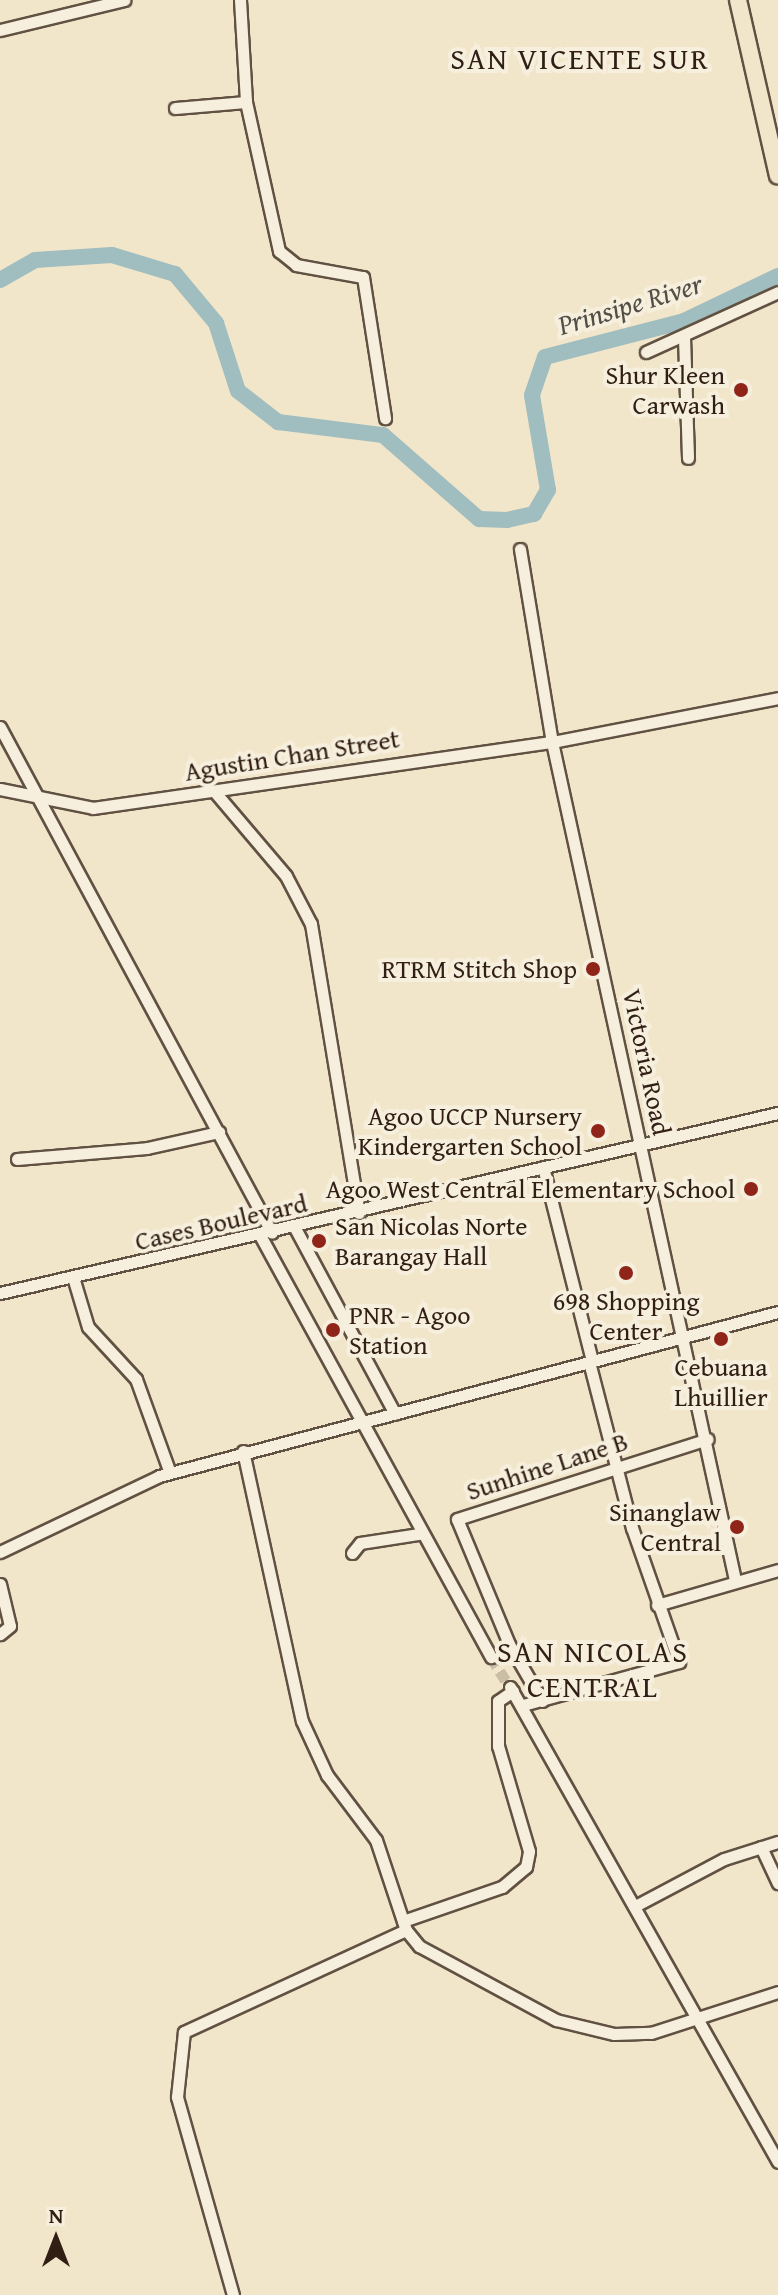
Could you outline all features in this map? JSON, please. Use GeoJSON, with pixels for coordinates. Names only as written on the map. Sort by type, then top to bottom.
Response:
{"type":"FeatureCollection","features":[{"type":"Feature","properties":{"kind":"highway"},"geometry":{"type":"LineString","coordinates":[[738,0],[778,176]]}},
{"type":"Feature","properties":{"kind":"highway"},"geometry":{"type":"LineString","coordinates":[[766,116],[778,132]]}},
{"type":"Feature","properties":{"kind":"street"},"geometry":{"type":"LineString","coordinates":[[0,30],[124,0]]}},
{"type":"Feature","properties":{"kind":"street"},"geometry":{"type":"LineString","coordinates":[[240,0],[246,102],[279,251],[296,265],[363,277],[385,418]]}},
{"type":"Feature","properties":{"kind":"street"},"geometry":{"type":"LineString","coordinates":[[175,108],[246,102]]}},
{"type":"Feature","properties":{"kind":"street"},"geometry":{"type":"LineString","coordinates":[[646,352],[778,292]]}},
{"type":"Feature","properties":{"kind":"street"},"geometry":{"type":"LineString","coordinates":[[684,337],[688,458]]}},
{"type":"Feature","properties":{"kind":"street","name":"Victoria Road"},"geometry":{"type":"LineString","coordinates":[[520,549],[552,742],[682,1337],[708,1439],[735,1580]]}},
{"type":"Feature","properties":{"kind":"street","name":"Agustin Chan Street"},"geometry":{"type":"LineString","coordinates":[[0,789],[41,801],[93,808],[552,742],[778,698]]}},
{"type":"Feature","properties":{"kind":"street"},"geometry":{"type":"LineString","coordinates":[[0,727],[219,1132],[358,1423],[491,1657]]}},
{"type":"Feature","properties":{"kind":"street"},"geometry":{"type":"LineString","coordinates":[[214,791],[286,876],[311,924],[359,1213]]}},
{"type":"Feature","properties":{"kind":"street","name":"Cases Boulevard"},"geometry":{"type":"LineString","coordinates":[[0,1293],[266,1235],[641,1143],[778,1113]]}},
{"type":"Feature","properties":{"kind":"street"},"geometry":{"type":"LineString","coordinates":[[17,1159],[147,1148],[219,1132]]}},
{"type":"Feature","properties":{"kind":"street"},"geometry":{"type":"LineString","coordinates":[[523,1705],[679,1662],[657,1605],[616,1466],[543,1167]]}},
{"type":"Feature","properties":{"kind":"street"},"geometry":{"type":"LineString","coordinates":[[295,1228],[395,1414]]}},
{"type":"Feature","properties":{"kind":"street"},"geometry":{"type":"LineString","coordinates":[[73,1277],[88,1327],[136,1379],[170,1473]]}},
{"type":"Feature","properties":{"kind":"street"},"geometry":{"type":"LineString","coordinates":[[0,1552],[170,1473],[243,1451],[395,1414],[778,1312]]}},
{"type":"Feature","properties":{"kind":"street","name":"Sunhine Lane B"},"geometry":{"type":"LineString","coordinates":[[542,1701],[455,1525],[616,1466],[708,1439]]}},
{"type":"Feature","properties":{"kind":"street"},"geometry":{"type":"LineString","coordinates":[[243,1451],[302,1721],[327,1775],[376,1840],[404,1925],[438,1958],[556,2020],[634,2035],[700,2018],[778,1992]]}},
{"type":"Feature","properties":{"kind":"street"},"geometry":{"type":"LineString","coordinates":[[352,1553],[360,1543],[419,1534]]}},
{"type":"Feature","properties":{"kind":"street"},"geometry":{"type":"LineString","coordinates":[[657,1605],[778,1570]]}},
{"type":"Feature","properties":{"kind":"street"},"geometry":{"type":"LineString","coordinates":[[0,1584],[10,1626],[0,1634]]}},
{"type":"Feature","properties":{"kind":"street"},"geometry":{"type":"LineString","coordinates":[[233,2295],[177,2097],[184,2032],[404,1925],[502,1887],[526,1867],[529,1851],[498,1746],[504,1714],[498,1701],[511,1689],[637,1905],[778,2162]]}},
{"type":"Feature","properties":{"kind":"street"},"geometry":{"type":"LineString","coordinates":[[637,1905],[778,1842]]}},
{"type":"Feature","properties":{"kind":"street"},"geometry":{"type":"LineString","coordinates":[[761,1847],[778,1883]]}},
{"type":"Feature","properties":{"kind":"waterway","name":"Prinsipe River"},"geometry":{"type":"LineString","coordinates":[[0,280],[35,260],[112,255],[175,274],[216,323],[238,391],[278,422],[383,435],[479,519],[507,520],[534,514],[548,490],[532,395],[545,357],[684,321],[778,276]]}},
{"type":"Feature","properties":{"kind":"tunnel"},"geometry":{"type":"LineString","coordinates":[[491,1657],[510,1687]]}},
{"type":"Feature","properties":{"kind":"place","name":"Shur Kleen Carwash"},"geometry":{"type":"Point","coordinates":[741,390]}},
{"type":"Feature","properties":{"kind":"place","name":"RTRM Stitch Shop"},"geometry":{"type":"Point","coordinates":[593,969]}},
{"type":"Feature","properties":{"kind":"place","name":"Agoo UCCP Nursery Kindergarten School"},"geometry":{"type":"Point","coordinates":[598,1131]}},
{"type":"Feature","properties":{"kind":"place","name":"Agoo West Central Elementary School"},"geometry":{"type":"Point","coordinates":[751,1189]}},
{"type":"Feature","properties":{"kind":"place","name":"San Nicolas Norte Barangay Hall"},"geometry":{"type":"Point","coordinates":[319,1241]}},
{"type":"Feature","properties":{"kind":"place","name":"698 Shopping Center"},"geometry":{"type":"Point","coordinates":[626,1273]}},
{"type":"Feature","properties":{"kind":"place","name":"PNR - Agoo Station"},"geometry":{"type":"Point","coordinates":[333,1330]}},
{"type":"Feature","properties":{"kind":"place","name":"Cebuana Lhuillier"},"geometry":{"type":"Point","coordinates":[721,1339]}},
{"type":"Feature","properties":{"kind":"place","name":"Sinanglaw Central"},"geometry":{"type":"Point","coordinates":[737,1527]}},
{"type":"Feature","properties":{"kind":"district","name":"SAN VICENTE SUR"},"geometry":{"type":"Point","coordinates":[580,58]}},
{"type":"Feature","properties":{"kind":"district","name":"SAN NICOLAS CENTRAL"},"geometry":{"type":"Point","coordinates":[593,1668]}}]}
